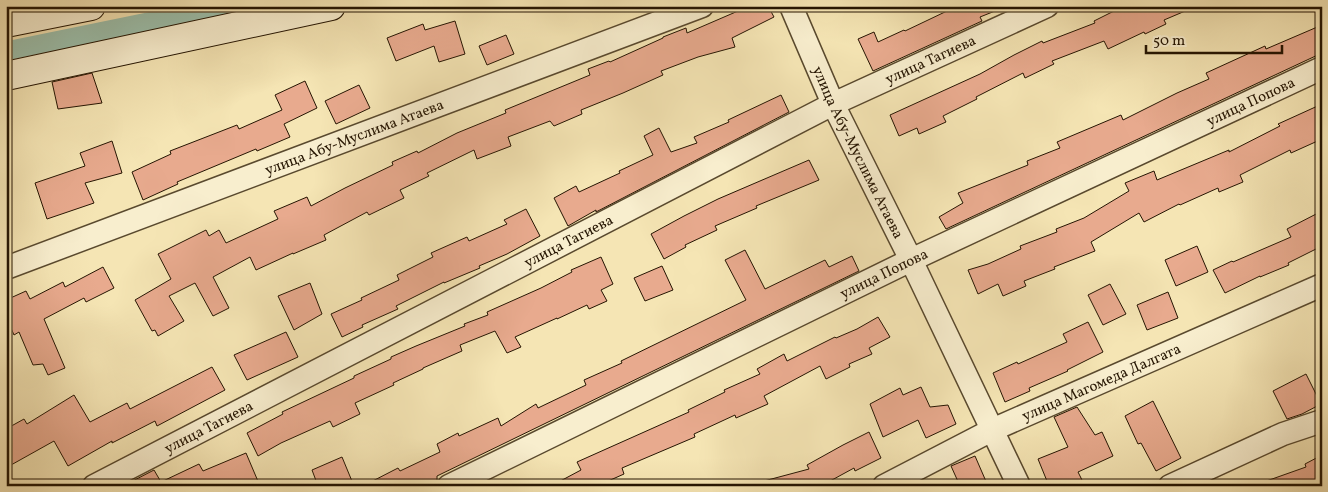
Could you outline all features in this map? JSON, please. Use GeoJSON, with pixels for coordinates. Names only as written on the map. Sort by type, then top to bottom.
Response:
{"type":"FeatureCollection","features":[{"type":"Feature","properties":{"kind":"main road"},"geometry":{"type":"LineString","coordinates":[[6,24],[91,6]]}},
{"type":"Feature","properties":{"kind":"main road"},"geometry":{"type":"LineString","coordinates":[[6,76],[331,6]]}},
{"type":"Feature","properties":{"kind":"street","name":"улица Абу-Муслима Атаева"},"geometry":{"type":"LineString","coordinates":[[6,268],[702,6]]}},
{"type":"Feature","properties":{"kind":"street","name":"улица Абу-Муслима Атаева"},"geometry":{"type":"LineString","coordinates":[[791,6],[833,104],[911,260],[1019,486]]}},
{"type":"Feature","properties":{"kind":"street","name":"улица Тагиева"},"geometry":{"type":"LineString","coordinates":[[94,486],[833,104],[1047,6]]}},
{"type":"Feature","properties":{"kind":"street","name":"улица Попова"},"geometry":{"type":"LineString","coordinates":[[449,486],[911,260],[1322,68]]}},
{"type":"Feature","properties":{"kind":"street","name":"улица Магомеда Далгата"},"geometry":{"type":"LineString","coordinates":[[884,486],[992,430],[1322,285]]}},
{"type":"Feature","properties":{"kind":"street"},"geometry":{"type":"LineString","coordinates":[[1170,486],[1283,434],[1322,421]]}},
{"type":"Feature","properties":{"kind":"building"},"geometry":{"type":"Polygon","coordinates":[[[736,6],[768,6],[774,17],[732,38],[735,47],[698,57],[661,71],[663,75],[581,110],[582,114],[554,126],[550,121],[508,137],[511,146],[477,159],[474,150],[427,173],[429,176],[400,190],[404,198],[369,215],[367,212],[324,235],[326,240],[256,270],[250,257],[213,277],[229,308],[213,316],[195,283],[169,296],[184,321],[158,336],[155,330],[152,331],[135,300],[171,279],[158,254],[206,230],[209,236],[219,230],[226,243],[278,219],[274,211],[307,197],[311,206],[393,165],[392,162],[417,151],[418,153],[457,133],[506,113],[505,110],[590,75],[588,69],[610,62],[686,28],[687,33],[738,11],[736,6]]]}},
{"type":"Feature","properties":{"kind":"building"},"geometry":{"type":"Polygon","coordinates":[[[945,6],[1005,7],[980,17],[982,21],[873,71],[858,39],[874,32],[878,42],[947,11],[945,6]]]}},
{"type":"Feature","properties":{"kind":"building"},"geometry":{"type":"Polygon","coordinates":[[[1124,6],[1197,6],[1164,20],[1166,24],[1108,49],[1104,41],[1052,61],[1054,64],[1025,78],[1023,73],[943,116],[946,122],[919,134],[917,128],[899,136],[890,115],[980,74],[1042,41],[1043,43],[1095,23],[1094,21],[1124,6]]]}},
{"type":"Feature","properties":{"kind":"building"},"geometry":{"type":"Polygon","coordinates":[[[455,21],[465,54],[439,62],[434,46],[396,61],[387,38],[423,24],[425,30],[455,21]]]}},
{"type":"Feature","properties":{"kind":"building"},"geometry":{"type":"Polygon","coordinates":[[[1322,25],[1322,53],[946,229],[939,217],[963,203],[958,193],[1028,165],[1027,161],[1060,148],[1057,142],[1121,115],[1123,120],[1209,79],[1206,73],[1265,46],[1266,49],[1322,25]]]}},
{"type":"Feature","properties":{"kind":"building"},"geometry":{"type":"Polygon","coordinates":[[[506,35],[514,54],[487,65],[479,46],[506,35]]]}},
{"type":"Feature","properties":{"kind":"building"},"geometry":{"type":"Polygon","coordinates":[[[92,73],[102,103],[58,109],[52,82],[92,73]]]}},
{"type":"Feature","properties":{"kind":"building"},"geometry":{"type":"Polygon","coordinates":[[[305,81],[317,108],[284,124],[290,137],[177,182],[178,184],[143,200],[132,172],[171,154],[170,151],[237,125],[239,129],[282,110],[275,95],[305,81]]]}},
{"type":"Feature","properties":{"kind":"building"},"geometry":{"type":"Polygon","coordinates":[[[359,85],[370,108],[336,124],[325,101],[359,85]]]}},
{"type":"Feature","properties":{"kind":"building"},"geometry":{"type":"Polygon","coordinates":[[[781,95],[789,112],[568,226],[554,198],[576,186],[579,192],[653,155],[644,136],[659,128],[671,152],[697,143],[694,137],[729,122],[728,120],[781,95]]]}},
{"type":"Feature","properties":{"kind":"building"},"geometry":{"type":"Polygon","coordinates":[[[1322,104],[1322,139],[1291,153],[1290,150],[1240,175],[1243,182],[1219,192],[1218,188],[1179,204],[1144,222],[1139,213],[1091,242],[1095,251],[1024,281],[1026,286],[1003,296],[998,284],[978,294],[968,270],[988,264],[1021,249],[1020,246],[1057,232],[1056,229],[1084,218],[1129,191],[1125,183],[1154,171],[1157,180],[1229,150],[1229,152],[1280,126],[1278,124],[1322,104]]]}},
{"type":"Feature","properties":{"kind":"building"},"geometry":{"type":"Polygon","coordinates":[[[112,141],[122,173],[85,183],[94,203],[47,219],[35,183],[85,166],[80,153],[112,141]]]}},
{"type":"Feature","properties":{"kind":"building"},"geometry":{"type":"Polygon","coordinates":[[[809,160],[819,180],[756,206],[757,208],[715,226],[717,230],[685,245],[686,247],[664,259],[651,234],[718,199],[809,160]]]}},
{"type":"Feature","properties":{"kind":"building"},"geometry":{"type":"Polygon","coordinates":[[[526,209],[540,236],[507,254],[479,266],[480,268],[444,282],[396,306],[398,309],[362,325],[363,327],[342,337],[331,314],[399,280],[397,275],[433,257],[431,253],[467,237],[469,241],[507,224],[504,220],[526,209]]]}},
{"type":"Feature","properties":{"kind":"building"},"geometry":{"type":"Polygon","coordinates":[[[1322,211],[1322,246],[1288,263],[1289,265],[1260,276],[1225,293],[1213,270],[1291,237],[1287,229],[1322,211]]]}},
{"type":"Feature","properties":{"kind":"building"},"geometry":{"type":"Polygon","coordinates":[[[1197,246],[1208,272],[1176,286],[1165,260],[1197,246]]]}},
{"type":"Feature","properties":{"kind":"building"},"geometry":{"type":"Polygon","coordinates":[[[745,250],[765,289],[825,260],[829,267],[852,256],[859,271],[437,476],[437,481],[427,486],[363,486],[398,468],[400,471],[440,452],[437,444],[458,433],[459,436],[498,418],[501,426],[536,404],[538,408],[586,385],[584,380],[622,363],[621,361],[746,300],[725,260],[745,250]]]}},
{"type":"Feature","properties":{"kind":"building"},"geometry":{"type":"Polygon","coordinates":[[[601,257],[613,284],[601,290],[607,301],[589,309],[587,305],[515,337],[521,347],[507,353],[495,331],[460,345],[462,351],[423,368],[393,383],[394,385],[355,403],[360,414],[333,427],[330,421],[281,443],[258,456],[247,433],[283,414],[282,412],[354,378],[354,376],[391,359],[391,357],[488,315],[487,312],[541,288],[572,272],[571,270],[601,257]]]}},
{"type":"Feature","properties":{"kind":"building"},"geometry":{"type":"Polygon","coordinates":[[[662,266],[673,290],[645,301],[634,278],[662,266]]]}},
{"type":"Feature","properties":{"kind":"building"},"geometry":{"type":"Polygon","coordinates":[[[103,267],[114,288],[86,302],[84,298],[44,319],[65,368],[48,375],[43,364],[33,365],[19,332],[14,335],[6,317],[6,300],[26,291],[30,299],[63,282],[65,287],[103,267]]]}},
{"type":"Feature","properties":{"kind":"building"},"geometry":{"type":"Polygon","coordinates":[[[310,283],[322,314],[294,330],[278,296],[310,283]]]}},
{"type":"Feature","properties":{"kind":"building"},"geometry":{"type":"Polygon","coordinates":[[[1110,284],[1126,314],[1103,325],[1088,295],[1110,284]]]}},
{"type":"Feature","properties":{"kind":"building"},"geometry":{"type":"Polygon","coordinates":[[[1168,292],[1178,318],[1147,330],[1137,305],[1168,292]]]}},
{"type":"Feature","properties":{"kind":"building"},"geometry":{"type":"Polygon","coordinates":[[[878,317],[890,337],[869,348],[872,354],[849,364],[850,367],[826,379],[820,366],[764,396],[768,404],[736,418],[735,415],[694,434],[695,437],[622,468],[624,474],[597,486],[551,486],[581,470],[577,462],[689,412],[688,410],[725,392],[724,390],[760,374],[757,369],[784,354],[787,361],[835,337],[857,329],[878,317]]]}},
{"type":"Feature","properties":{"kind":"building"},"geometry":{"type":"Polygon","coordinates":[[[1088,322],[1103,352],[1068,371],[1029,388],[1030,391],[1005,402],[993,373],[1067,342],[1063,334],[1088,322]]]}},
{"type":"Feature","properties":{"kind":"building"},"geometry":{"type":"Polygon","coordinates":[[[286,332],[298,357],[247,380],[234,355],[286,332]]]}},
{"type":"Feature","properties":{"kind":"building"},"geometry":{"type":"Polygon","coordinates":[[[212,367],[225,390],[157,426],[155,421],[112,443],[112,441],[68,466],[54,441],[11,465],[6,457],[6,429],[24,419],[27,424],[74,395],[90,422],[127,403],[130,409],[212,367]]]}},
{"type":"Feature","properties":{"kind":"building"},"geometry":{"type":"Polygon","coordinates":[[[1306,374],[1321,404],[1287,419],[1273,391],[1306,374]]]}},
{"type":"Feature","properties":{"kind":"building"},"geometry":{"type":"Polygon","coordinates":[[[921,387],[930,407],[948,405],[956,424],[926,438],[918,420],[883,437],[870,404],[900,388],[903,395],[921,387]]]}},
{"type":"Feature","properties":{"kind":"building"},"geometry":{"type":"Polygon","coordinates":[[[1153,401],[1181,458],[1156,471],[1141,443],[1138,444],[1125,416],[1153,401]]]}},
{"type":"Feature","properties":{"kind":"building"},"geometry":{"type":"Polygon","coordinates":[[[1077,407],[1095,435],[1102,432],[1113,456],[1078,472],[1085,486],[1049,486],[1038,459],[1068,447],[1054,417],[1077,407]]]}},
{"type":"Feature","properties":{"kind":"building"},"geometry":{"type":"Polygon","coordinates":[[[869,432],[881,458],[855,471],[854,468],[821,486],[765,486],[764,481],[809,469],[807,465],[869,432]]]}},
{"type":"Feature","properties":{"kind":"building"},"geometry":{"type":"Polygon","coordinates":[[[246,453],[260,486],[123,486],[154,470],[161,482],[199,464],[203,471],[246,453]]]}},
{"type":"Feature","properties":{"kind":"building"},"geometry":{"type":"Polygon","coordinates":[[[1322,455],[1322,480],[1311,486],[1258,486],[1258,484],[1306,467],[1305,464],[1322,455]]]}},
{"type":"Feature","properties":{"kind":"building"},"geometry":{"type":"Polygon","coordinates":[[[975,456],[988,486],[960,486],[951,466],[975,456]]]}},
{"type":"Feature","properties":{"kind":"building"},"geometry":{"type":"Polygon","coordinates":[[[342,457],[354,486],[318,486],[312,470],[342,457]]]}},
{"type":"Feature","properties":{"kind":"waterway"},"geometry":{"type":"LineString","coordinates":[[6,51],[226,6]]}}]}
